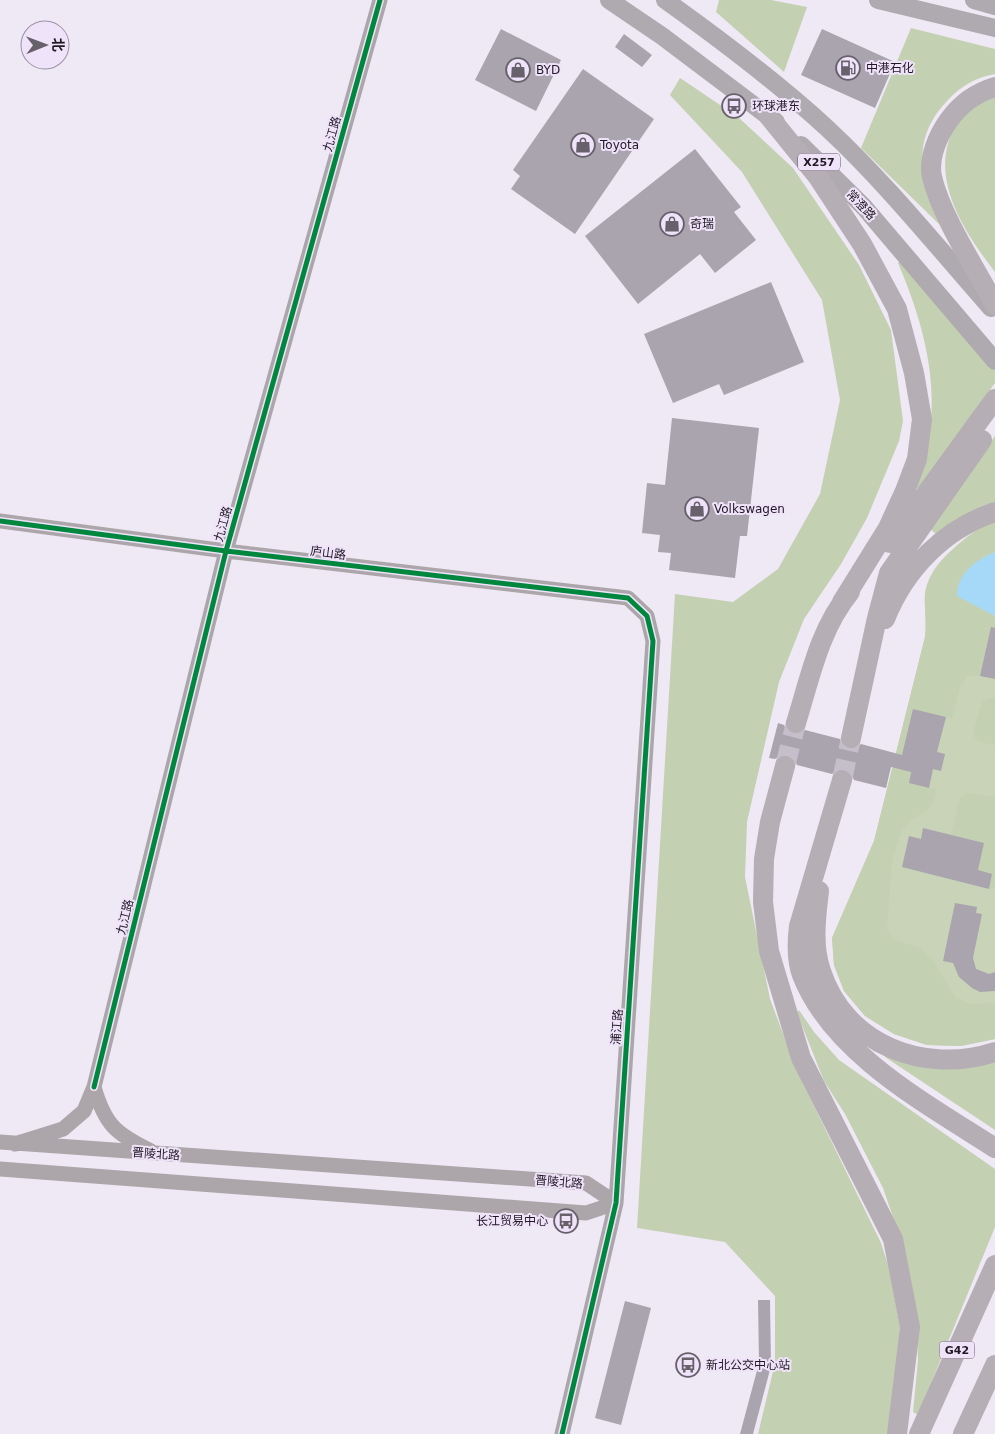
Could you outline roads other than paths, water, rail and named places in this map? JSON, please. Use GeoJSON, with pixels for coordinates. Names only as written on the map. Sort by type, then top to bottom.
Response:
{"type":"FeatureCollection","features":[{"type":"Feature","properties":{"kind":"highway"},"geometry":{"type":"LineString","coordinates":[[995,88],[970,98],[954,113],[942,130],[934,150],[932,176],[949,218],[995,305]]}},
{"type":"Feature","properties":{"kind":"highway"},"geometry":{"type":"LineString","coordinates":[[767,114],[823,184],[862,244],[897,309],[914,373],[922,419],[917,459],[905,492],[888,528],[820,641],[796,723]]}},
{"type":"Feature","properties":{"kind":"highway"},"geometry":{"type":"LineString","coordinates":[[851,738],[889,573],[978,435],[995,399]]}},
{"type":"Feature","properties":{"kind":"highway"},"geometry":{"type":"LineString","coordinates":[[842,602],[978,435],[995,422]]}},
{"type":"Feature","properties":{"kind":"highway"},"geometry":{"type":"LineString","coordinates":[[867,664],[889,610],[912,571],[939,541],[973,519],[995,512]]}},
{"type":"Feature","properties":{"kind":"highway"},"geometry":{"type":"LineString","coordinates":[[785,766],[770,822],[764,859],[763,902],[769,951],[802,1058],[893,1239],[910,1327],[897,1434]]}},
{"type":"Feature","properties":{"kind":"highway"},"geometry":{"type":"LineString","coordinates":[[842,780],[798,926],[797,949],[802,974],[827,1021],[872,1064],[933,1108],[995,1148]]}},
{"type":"Feature","properties":{"kind":"highway"},"geometry":{"type":"LineString","coordinates":[[830,822],[815,922],[821,971],[833,999],[855,1025],[871,1039],[913,1056],[935,1061],[962,1059],[995,1052]]}},
{"type":"Feature","properties":{"kind":"highway"},"geometry":{"type":"LineString","coordinates":[[764,859],[770,903],[791,976],[805,1007],[821,1031],[838,1051],[867,1074],[995,1161]]}},
{"type":"Feature","properties":{"kind":"highway","name":"G42"},"geometry":{"type":"LineString","coordinates":[[920,1434],[995,1265]]}},
{"type":"Feature","properties":{"kind":"highway"},"geometry":{"type":"LineString","coordinates":[[963,1434],[995,1365]]}},
{"type":"Feature","properties":{"kind":"main road","name":"常澄路"},"geometry":{"type":"LineString","coordinates":[[609,0],[767,114],[864,207],[995,361]]}},
{"type":"Feature","properties":{"kind":"main road","name":"X257"},"geometry":{"type":"LineString","coordinates":[[665,0],[729,46],[829,130],[902,207],[995,312]]}},
{"type":"Feature","properties":{"kind":"main road"},"geometry":{"type":"LineString","coordinates":[[878,0],[995,28]]}},
{"type":"Feature","properties":{"kind":"main road"},"geometry":{"type":"LineString","coordinates":[[974,0],[995,6]]}},
{"type":"Feature","properties":{"kind":"street","name":"九江路"},"geometry":{"type":"LineString","coordinates":[[16,1144],[63,1128],[84,1111],[94,1086],[226,551],[380,0]]}},
{"type":"Feature","properties":{"kind":"street","name":"庐山路"},"geometry":{"type":"LineString","coordinates":[[0,521],[226,551],[628,598],[647,616]]}},
{"type":"Feature","properties":{"kind":"street","name":"浦江路"},"geometry":{"type":"LineString","coordinates":[[562,1434],[616,1203],[653,641],[647,616]]}},
{"type":"Feature","properties":{"kind":"street"},"geometry":{"type":"LineString","coordinates":[[94,1086],[100,1108],[112,1127],[133,1142],[156,1154]]}},
{"type":"Feature","properties":{"kind":"street","name":"晋陵北路"},"geometry":{"type":"LineString","coordinates":[[0,1142],[586,1183],[616,1203]]}},
{"type":"Feature","properties":{"kind":"street"},"geometry":{"type":"LineString","coordinates":[[0,1170],[586,1213],[616,1203]]}},
{"type":"Feature","properties":{"kind":"water"},"geometry":{"type":"Polygon","coordinates":[[[995,552],[995,616],[957,596],[960,581],[969,568],[995,552]]]}},
{"type":"Feature","properties":{"kind":"tunnel"},"geometry":{"type":"LineString","coordinates":[[785,766],[796,723]]}},
{"type":"Feature","properties":{"kind":"tunnel"},"geometry":{"type":"LineString","coordinates":[[842,780],[851,738]]}},
{"type":"Feature","properties":{"kind":"place","name":"中港石化"},"geometry":{"type":"Point","coordinates":[848,68]}},
{"type":"Feature","properties":{"kind":"place","name":"BYD"},"geometry":{"type":"Point","coordinates":[518,70]}},
{"type":"Feature","properties":{"kind":"place","name":"环球港东"},"geometry":{"type":"Point","coordinates":[734,106]}},
{"type":"Feature","properties":{"kind":"place","name":"Toyota"},"geometry":{"type":"Point","coordinates":[583,145]}},
{"type":"Feature","properties":{"kind":"place","name":"奇瑞"},"geometry":{"type":"Point","coordinates":[672,224]}},
{"type":"Feature","properties":{"kind":"place","name":"Volkswagen"},"geometry":{"type":"Point","coordinates":[697,509]}},
{"type":"Feature","properties":{"kind":"place","name":"长江贸易中心"},"geometry":{"type":"Point","coordinates":[566,1221]}},
{"type":"Feature","properties":{"kind":"place","name":"新北公交中心站"},"geometry":{"type":"Point","coordinates":[688,1365]}}]}
